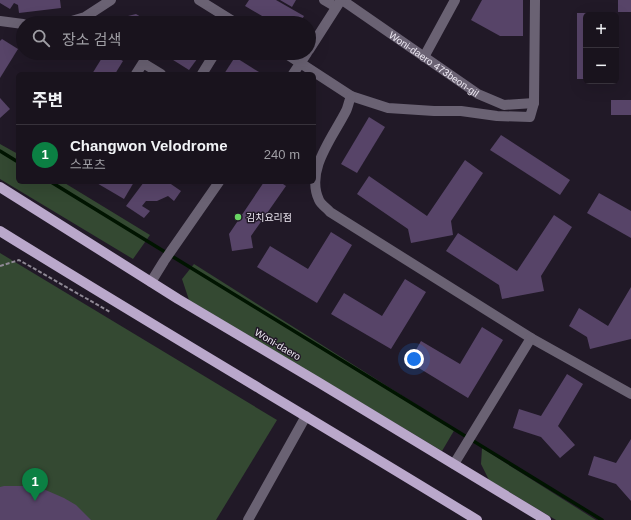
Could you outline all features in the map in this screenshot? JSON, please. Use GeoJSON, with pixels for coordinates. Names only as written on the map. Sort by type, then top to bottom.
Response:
{"type":"FeatureCollection","features":[{"type":"Feature","properties":{"kind":"main road","name":"Woni-daero"},"geometry":{"type":"LineString","coordinates":[[0,186],[152,282],[546,520]]}},
{"type":"Feature","properties":{"kind":"main road"},"geometry":{"type":"LineString","coordinates":[[0,231],[121,306],[477,520]]}},
{"type":"Feature","properties":{"kind":"street"},"geometry":{"type":"LineString","coordinates":[[87,16],[111,0]]}},
{"type":"Feature","properties":{"kind":"street"},"geometry":{"type":"LineString","coordinates":[[199,0],[224,16]]}},
{"type":"Feature","properties":{"kind":"street","name":"Woni-daero 473beon-gil"},"geometry":{"type":"LineString","coordinates":[[324,0],[340,2],[478,94],[504,105],[534,103]]}},
{"type":"Feature","properties":{"kind":"street"},"geometry":{"type":"LineString","coordinates":[[424,57],[455,0]]}},
{"type":"Feature","properties":{"kind":"street"},"geometry":{"type":"LineString","coordinates":[[316,73],[351,96],[388,108],[461,111],[497,116],[530,117],[534,103],[535,0]]}},
{"type":"Feature","properties":{"kind":"street"},"geometry":{"type":"LineString","coordinates":[[316,39],[340,2]]}},
{"type":"Feature","properties":{"kind":"street"},"geometry":{"type":"LineString","coordinates":[[0,21],[16,23]]}},
{"type":"Feature","properties":{"kind":"street"},"geometry":{"type":"LineString","coordinates":[[203,72],[211,60]]}},
{"type":"Feature","properties":{"kind":"street"},"geometry":{"type":"LineString","coordinates":[[296,60],[315,72]]}},
{"type":"Feature","properties":{"kind":"street"},"geometry":{"type":"LineString","coordinates":[[294,72],[303,60]]}},
{"type":"Feature","properties":{"kind":"street"},"geometry":{"type":"LineString","coordinates":[[137,72],[143,63],[158,72]]}},
{"type":"Feature","properties":{"kind":"street"},"geometry":{"type":"LineString","coordinates":[[316,179],[318,163],[330,138],[347,110],[351,96]]}},
{"type":"Feature","properties":{"kind":"street"},"geometry":{"type":"LineString","coordinates":[[152,282],[176,243],[218,184]]}},
{"type":"Feature","properties":{"kind":"street"},"geometry":{"type":"LineString","coordinates":[[315,184],[320,202],[330,212],[531,338],[631,394]]}},
{"type":"Feature","properties":{"kind":"street"},"geometry":{"type":"LineString","coordinates":[[454,464],[464,445],[531,338]]}},
{"type":"Feature","properties":{"kind":"street"},"geometry":{"type":"LineString","coordinates":[[248,520],[306,416]]}},
{"type":"Feature","properties":{"kind":"path"},"geometry":{"type":"LineString","coordinates":[[0,266],[18,260],[110,312],[121,306]]}},
{"type":"Feature","properties":{"kind":"green space"},"geometry":{"type":"Polygon","coordinates":[[[0,144],[16,153],[16,184],[66,184],[150,235],[133,259],[0,179],[0,144]]]}},
{"type":"Feature","properties":{"kind":"green space"},"geometry":{"type":"Polygon","coordinates":[[[0,253],[277,420],[216,520],[0,520],[0,253]]]}},
{"type":"Feature","properties":{"kind":"green space"},"geometry":{"type":"Polygon","coordinates":[[[194,264],[455,429],[442,451],[189,300],[182,279],[194,264]]]}},
{"type":"Feature","properties":{"kind":"green space"},"geometry":{"type":"Polygon","coordinates":[[[482,448],[596,520],[556,520],[489,480],[481,464],[482,448]]]}},
{"type":"Feature","properties":{"kind":"building"},"geometry":{"type":"Polygon","coordinates":[[[0,0],[60,0],[61,8],[19,13],[18,5],[14,3],[10,9],[0,3],[0,0]]]}},
{"type":"Feature","properties":{"kind":"building"},"geometry":{"type":"Polygon","coordinates":[[[249,0],[276,0],[304,16],[262,16],[245,6],[249,0]]]}},
{"type":"Feature","properties":{"kind":"building"},"geometry":{"type":"Polygon","coordinates":[[[280,0],[296,0],[292,7],[280,0]]]}},
{"type":"Feature","properties":{"kind":"building"},"geometry":{"type":"Polygon","coordinates":[[[482,0],[523,0],[523,36],[500,36],[471,20],[482,0]]]}},
{"type":"Feature","properties":{"kind":"building"},"geometry":{"type":"Polygon","coordinates":[[[618,0],[631,0],[631,12],[618,12],[618,0]]]}},
{"type":"Feature","properties":{"kind":"building"},"geometry":{"type":"Polygon","coordinates":[[[577,13],[583,13],[583,79],[577,79],[577,13]]]}},
{"type":"Feature","properties":{"kind":"building"},"geometry":{"type":"Polygon","coordinates":[[[136,14],[139,16],[128,16],[136,14]]]}},
{"type":"Feature","properties":{"kind":"building"},"geometry":{"type":"Polygon","coordinates":[[[2,39],[16,48],[16,52],[0,78],[0,41],[2,39]]]}},
{"type":"Feature","properties":{"kind":"building"},"geometry":{"type":"Polygon","coordinates":[[[101,60],[123,61],[116,72],[93,72],[101,60]]]}},
{"type":"Feature","properties":{"kind":"building"},"geometry":{"type":"Polygon","coordinates":[[[173,60],[196,60],[189,70],[173,60]]]}},
{"type":"Feature","properties":{"kind":"building"},"geometry":{"type":"Polygon","coordinates":[[[233,60],[240,60],[259,72],[225,72],[233,60]]]}},
{"type":"Feature","properties":{"kind":"building"},"geometry":{"type":"Polygon","coordinates":[[[0,98],[10,109],[0,118],[0,98]]]}},
{"type":"Feature","properties":{"kind":"building"},"geometry":{"type":"Polygon","coordinates":[[[611,100],[631,100],[631,115],[611,115],[611,100]]]}},
{"type":"Feature","properties":{"kind":"building"},"geometry":{"type":"Polygon","coordinates":[[[369,117],[385,127],[357,173],[341,164],[369,117]]]}},
{"type":"Feature","properties":{"kind":"building"},"geometry":{"type":"Polygon","coordinates":[[[501,135],[570,180],[560,195],[490,150],[501,135]]]}},
{"type":"Feature","properties":{"kind":"building"},"geometry":{"type":"Polygon","coordinates":[[[465,160],[483,173],[451,221],[453,235],[411,243],[408,229],[357,194],[369,176],[427,216],[465,160]]]}},
{"type":"Feature","properties":{"kind":"building"},"geometry":{"type":"Polygon","coordinates":[[[98,184],[133,184],[124,199],[98,184]]]}},
{"type":"Feature","properties":{"kind":"building"},"geometry":{"type":"Polygon","coordinates":[[[142,184],[171,184],[181,191],[174,201],[168,196],[157,201],[146,201],[142,206],[150,211],[144,218],[126,206],[142,184]]]}},
{"type":"Feature","properties":{"kind":"building"},"geometry":{"type":"Polygon","coordinates":[[[263,184],[283,184],[286,186],[251,236],[253,248],[232,251],[229,234],[263,184]]]}},
{"type":"Feature","properties":{"kind":"building"},"geometry":{"type":"Polygon","coordinates":[[[599,193],[631,211],[631,238],[587,213],[599,193]]]}},
{"type":"Feature","properties":{"kind":"building"},"geometry":{"type":"Polygon","coordinates":[[[554,215],[572,227],[541,276],[544,291],[502,299],[499,285],[446,251],[458,233],[517,271],[554,215]]]}},
{"type":"Feature","properties":{"kind":"building"},"geometry":{"type":"Polygon","coordinates":[[[331,232],[352,245],[317,303],[257,267],[270,246],[308,269],[331,232]]]}},
{"type":"Feature","properties":{"kind":"building"},"geometry":{"type":"Polygon","coordinates":[[[405,279],[426,292],[391,349],[331,314],[344,293],[382,316],[405,279]]]}},
{"type":"Feature","properties":{"kind":"building"},"geometry":{"type":"Polygon","coordinates":[[[631,287],[631,339],[590,349],[587,337],[569,326],[579,308],[608,326],[631,287]]]}},
{"type":"Feature","properties":{"kind":"building"},"geometry":{"type":"Polygon","coordinates":[[[482,327],[503,340],[468,398],[409,362],[421,341],[460,364],[482,327]]]}},
{"type":"Feature","properties":{"kind":"building"},"geometry":{"type":"Polygon","coordinates":[[[567,374],[583,384],[558,426],[575,445],[560,458],[541,437],[513,428],[519,409],[541,416],[567,374]]]}},
{"type":"Feature","properties":{"kind":"building"},"geometry":{"type":"Polygon","coordinates":[[[631,439],[631,501],[616,484],[588,475],[594,456],[616,463],[631,439]]]}},
{"type":"Feature","properties":{"kind":"building"},"geometry":{"type":"Polygon","coordinates":[[[0,487],[41,488],[76,505],[91,520],[0,520],[0,487]]]}},
{"type":"Feature","properties":{"kind":"waterway"},"geometry":{"type":"LineString","coordinates":[[0,151],[16,161]]}},
{"type":"Feature","properties":{"kind":"waterway"},"geometry":{"type":"LineString","coordinates":[[54,184],[602,520]]}},
{"type":"Feature","properties":{"kind":"place","name":"김치요리점"},"geometry":{"type":"Point","coordinates":[238,217]}},
{"type":"Feature","properties":{"kind":"place","name":"Changwon Velodrome"},"geometry":{"type":"Point","coordinates":[35,501]}}]}
